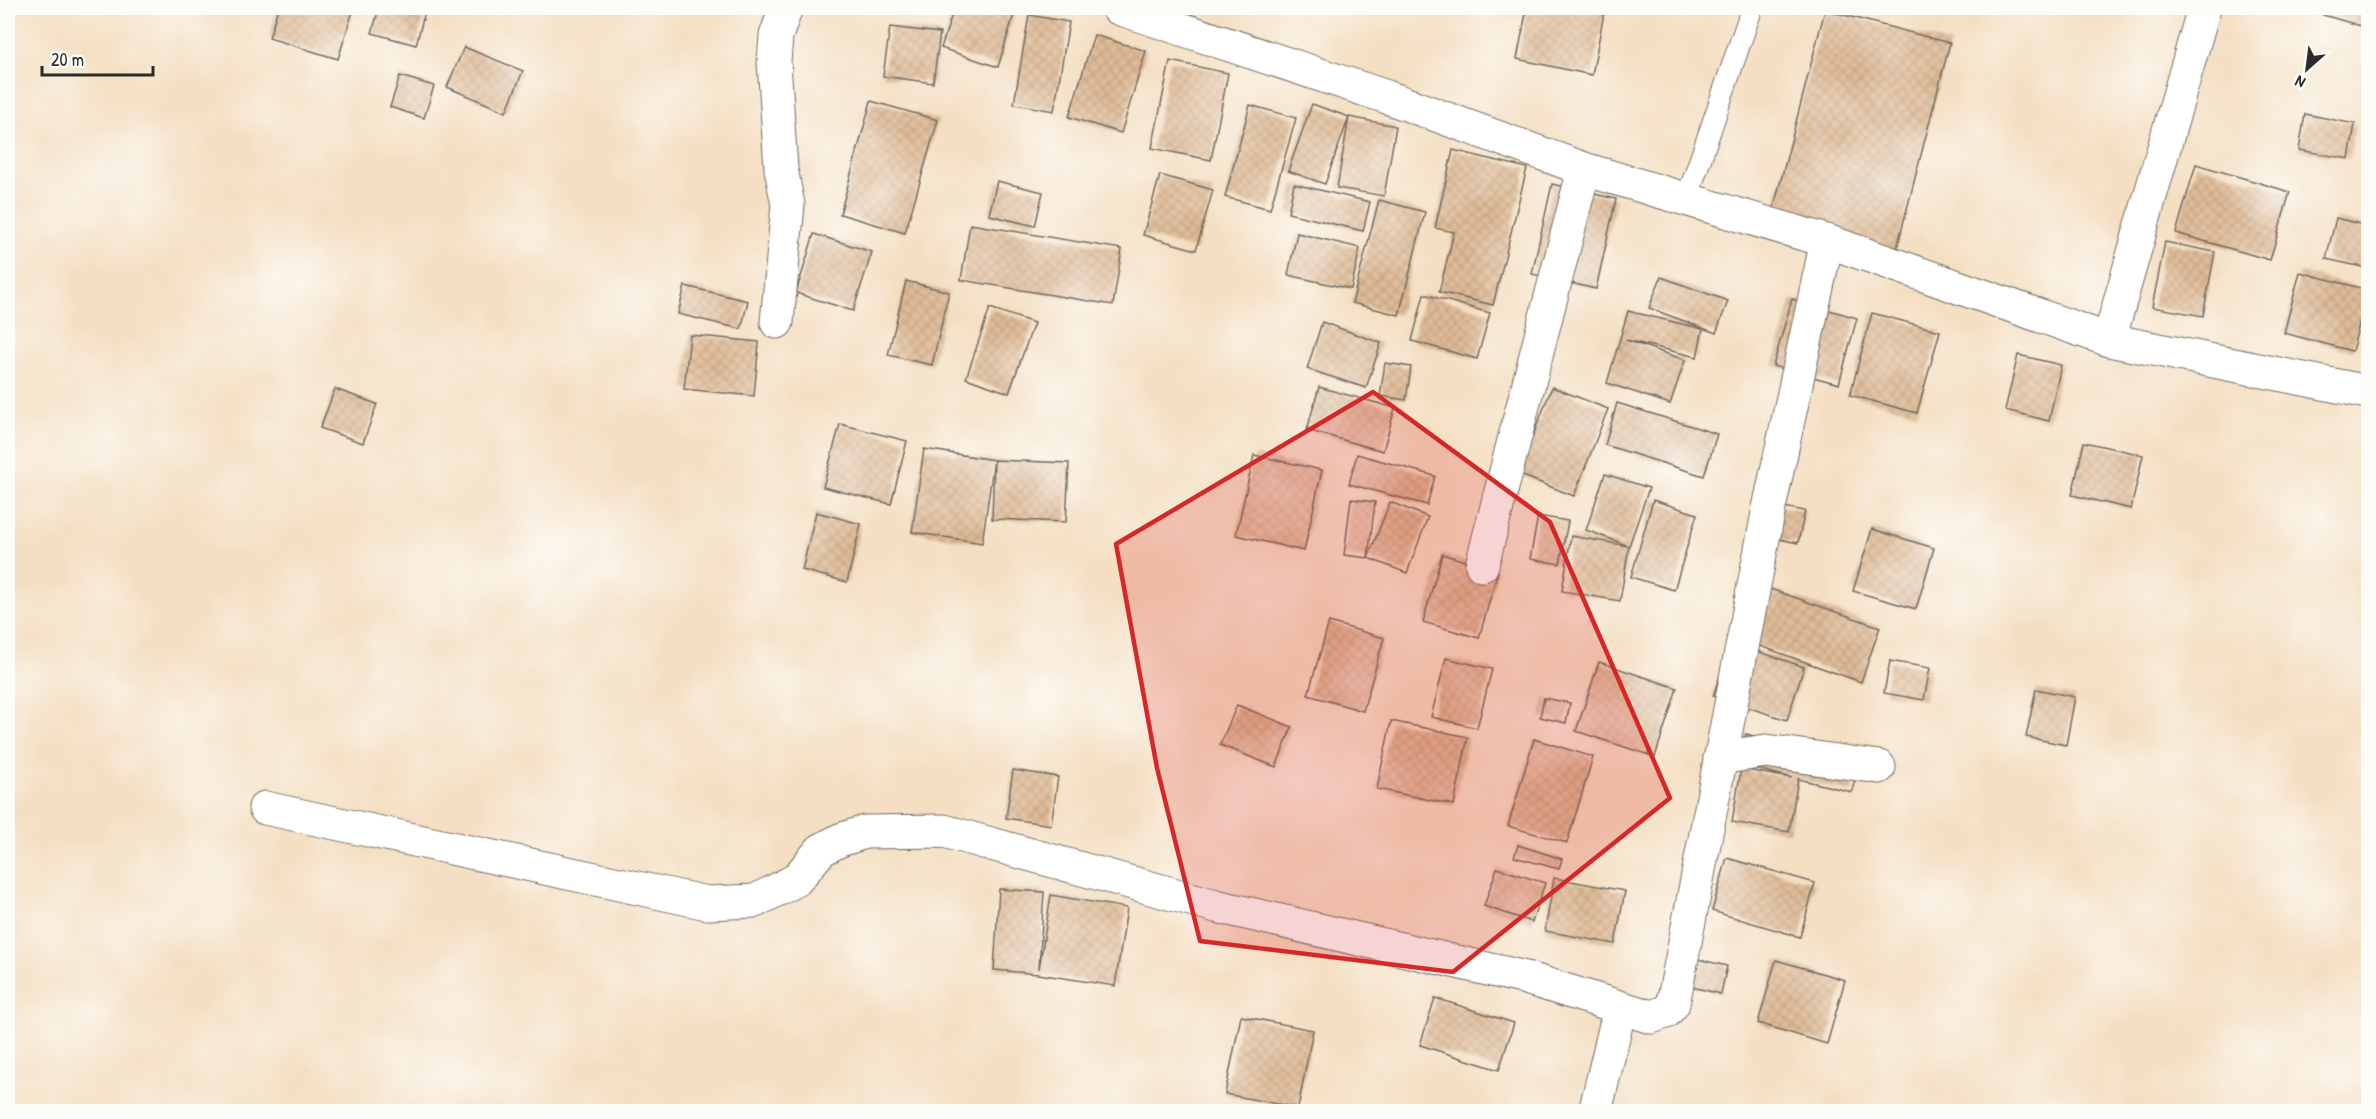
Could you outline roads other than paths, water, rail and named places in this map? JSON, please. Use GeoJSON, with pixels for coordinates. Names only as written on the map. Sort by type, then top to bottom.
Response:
{"type":"FeatureCollection","features":[{"type":"Feature","properties":{"kind":"street"},"geometry":{"type":"LineString","coordinates":[[777,322],[788,206],[781,169],[774,62],[776,36],[786,8]]}},
{"type":"Feature","properties":{"kind":"street"},"geometry":{"type":"LineString","coordinates":[[1118,8],[1388,97],[1584,169],[1827,241],[2109,340],[2368,392]]}},
{"type":"Feature","properties":{"kind":"street"},"geometry":{"type":"LineString","coordinates":[[2109,340],[2204,8]]}},
{"type":"Feature","properties":{"kind":"street"},"geometry":{"type":"LineString","coordinates":[[1482,565],[1584,169]]}},
{"type":"Feature","properties":{"kind":"street"},"geometry":{"type":"LineString","coordinates":[[265,808],[707,903],[755,901],[796,880],[821,850],[840,840],[865,832],[944,831],[1216,906],[1526,978],[1651,1017],[1666,1012],[1673,1004],[1769,508],[1827,241]]}},
{"type":"Feature","properties":{"kind":"street"},"geometry":{"type":"LineString","coordinates":[[1720,758],[1766,751],[1879,767]]}},
{"type":"Feature","properties":{"kind":"street"},"geometry":{"type":"LineString","coordinates":[[1595,1112],[1620,1008]]}},
{"type":"Feature","properties":{"kind":"lane"},"geometry":{"type":"LineString","coordinates":[[1687,198],[1752,8]]}}]}
